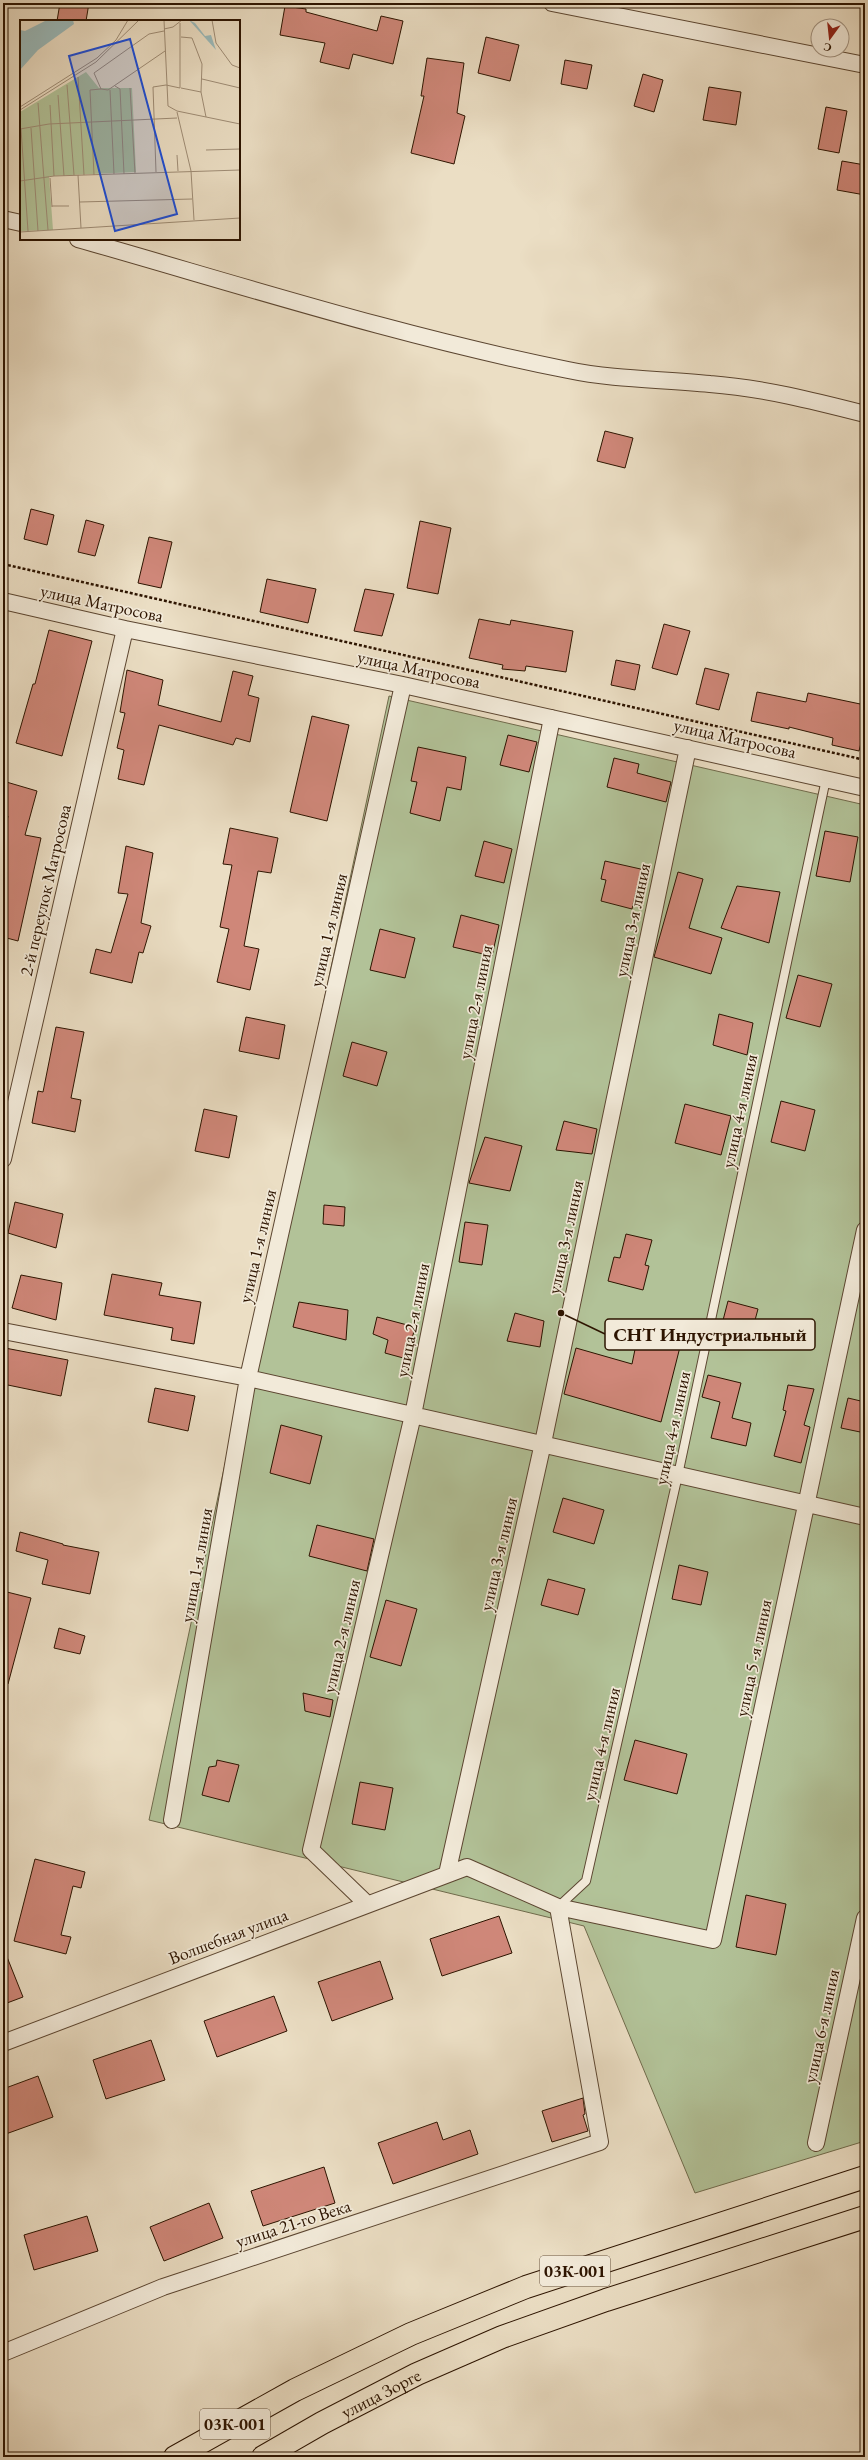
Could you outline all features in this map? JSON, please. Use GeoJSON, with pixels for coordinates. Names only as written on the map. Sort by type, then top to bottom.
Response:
{"type":"FeatureCollection","features":[{"type":"Feature","properties":{"kind":"main road","name":"03К-001"},"geometry":{"type":"LineString","coordinates":[[175,2457],[296,2390],[412,2334],[526,2286],[865,2177]]}},
{"type":"Feature","properties":{"kind":"main road","name":"улица Зорге"},"geometry":{"type":"LineString","coordinates":[[263,2457],[417,2374],[502,2337],[606,2300],[865,2217]]}},
{"type":"Feature","properties":{"kind":"street"},"geometry":{"type":"LineString","coordinates":[[552,3],[865,64]]}},
{"type":"Feature","properties":{"kind":"street"},"geometry":{"type":"LineString","coordinates":[[3,219],[20,223]]}},
{"type":"Feature","properties":{"kind":"street"},"geometry":{"type":"LineString","coordinates":[[82,240],[423,337],[567,370],[596,375],[712,384],[791,395],[865,414]]}},
{"type":"Feature","properties":{"kind":"street","name":"улица Матросова"},"geometry":{"type":"LineString","coordinates":[[3,601],[125,629],[403,685],[865,788]]}},
{"type":"Feature","properties":{"kind":"street","name":"2-й переулок Матросова"},"geometry":{"type":"LineString","coordinates":[[3,1159],[125,629]]}},
{"type":"Feature","properties":{"kind":"street","name":"улица 1-я линия"},"geometry":{"type":"LineString","coordinates":[[172,1820],[248,1378],[403,685]]}},
{"type":"Feature","properties":{"kind":"street","name":"улица 2-я линия"},"geometry":{"type":"LineString","coordinates":[[367,1904],[311,1850],[414,1415],[552,718]]}},
{"type":"Feature","properties":{"kind":"street","name":"улица 3-я линия"},"geometry":{"type":"LineString","coordinates":[[447,1874],[543,1443],[688,748]]}},
{"type":"Feature","properties":{"kind":"street","name":"улица 5 -я линия"},"geometry":{"type":"LineString","coordinates":[[558,1907],[713,1940],[865,1230]]}},
{"type":"Feature","properties":{"kind":"street"},"geometry":{"type":"LineString","coordinates":[[3,1331],[248,1378],[543,1443],[678,1476],[865,1517]]}},
{"type":"Feature","properties":{"kind":"street","name":"Волшебная улица"},"geometry":{"type":"LineString","coordinates":[[3,2043],[467,1867],[558,1907]]}},
{"type":"Feature","properties":{"kind":"street","name":"улица 21-го Века"},"geometry":{"type":"LineString","coordinates":[[3,2353],[163,2287],[600,2142],[558,1907]]}},
{"type":"Feature","properties":{"kind":"street","name":"улица 6-я линия"},"geometry":{"type":"LineString","coordinates":[[816,2143],[865,1918]]}},
{"type":"Feature","properties":{"kind":"lane","name":"улица 4-я линия"},"geometry":{"type":"LineString","coordinates":[[558,1907],[586,1881],[678,1476],[826,779]]}},
{"type":"Feature","properties":{"kind":"path"},"geometry":{"type":"LineString","coordinates":[[3,564],[865,760]]}},
{"type":"Feature","properties":{"kind":"green space"},"geometry":{"type":"Polygon","coordinates":[[[389,696],[865,805],[865,2141],[695,2193],[584,1926],[149,1820],[389,696]]]}},
{"type":"Feature","properties":{"kind":"building"},"geometry":{"type":"Polygon","coordinates":[[[60,3],[89,3],[86,20],[57,20],[60,3]]]}},
{"type":"Feature","properties":{"kind":"building"},"geometry":{"type":"Polygon","coordinates":[[[285,6],[306,9],[306,12],[377,31],[381,16],[403,21],[393,64],[353,54],[349,69],[320,62],[325,43],[280,35],[285,6]]]}},
{"type":"Feature","properties":{"kind":"building"},"geometry":{"type":"Polygon","coordinates":[[[486,37],[519,45],[510,81],[478,73],[486,37]]]}},
{"type":"Feature","properties":{"kind":"building"},"geometry":{"type":"Polygon","coordinates":[[[427,58],[464,63],[457,113],[465,116],[454,164],[411,153],[424,96],[421,96],[427,58]]]}},
{"type":"Feature","properties":{"kind":"building"},"geometry":{"type":"Polygon","coordinates":[[[565,60],[592,65],[587,89],[561,84],[565,60]]]}},
{"type":"Feature","properties":{"kind":"building"},"geometry":{"type":"Polygon","coordinates":[[[643,74],[663,80],[654,112],[634,106],[643,74]]]}},
{"type":"Feature","properties":{"kind":"building"},"geometry":{"type":"Polygon","coordinates":[[[709,87],[741,92],[736,125],[703,120],[709,87]]]}},
{"type":"Feature","properties":{"kind":"building"},"geometry":{"type":"Polygon","coordinates":[[[826,107],[847,111],[839,153],[818,149],[826,107]]]}},
{"type":"Feature","properties":{"kind":"building"},"geometry":{"type":"Polygon","coordinates":[[[842,161],[865,165],[865,195],[837,190],[842,161]]]}},
{"type":"Feature","properties":{"kind":"building"},"geometry":{"type":"Polygon","coordinates":[[[605,431],[633,438],[625,468],[597,461],[605,431]]]}},
{"type":"Feature","properties":{"kind":"building"},"geometry":{"type":"Polygon","coordinates":[[[31,509],[54,515],[47,545],[24,539],[31,509]]]}},
{"type":"Feature","properties":{"kind":"building"},"geometry":{"type":"Polygon","coordinates":[[[86,520],[104,525],[95,556],[78,552],[86,520]]]}},
{"type":"Feature","properties":{"kind":"building"},"geometry":{"type":"Polygon","coordinates":[[[420,521],[451,528],[438,594],[407,588],[420,521]]]}},
{"type":"Feature","properties":{"kind":"building"},"geometry":{"type":"Polygon","coordinates":[[[149,537],[172,542],[161,588],[138,583],[149,537]]]}},
{"type":"Feature","properties":{"kind":"building"},"geometry":{"type":"Polygon","coordinates":[[[267,579],[316,589],[308,623],[260,612],[267,579]]]}},
{"type":"Feature","properties":{"kind":"building"},"geometry":{"type":"Polygon","coordinates":[[[365,589],[394,594],[382,636],[354,631],[365,589]]]}},
{"type":"Feature","properties":{"kind":"building"},"geometry":{"type":"Polygon","coordinates":[[[479,619],[510,625],[511,620],[573,631],[566,672],[526,666],[525,671],[502,669],[503,665],[469,658],[479,619]]]}},
{"type":"Feature","properties":{"kind":"building"},"geometry":{"type":"Polygon","coordinates":[[[664,624],[690,631],[677,675],[652,668],[664,624]]]}},
{"type":"Feature","properties":{"kind":"building"},"geometry":{"type":"Polygon","coordinates":[[[49,630],[92,641],[62,756],[16,743],[33,684],[35,684],[49,630]]]}},
{"type":"Feature","properties":{"kind":"building"},"geometry":{"type":"Polygon","coordinates":[[[616,660],[640,665],[635,690],[611,685],[616,660]]]}},
{"type":"Feature","properties":{"kind":"building"},"geometry":{"type":"Polygon","coordinates":[[[705,668],[729,674],[719,710],[696,704],[705,668]]]}},
{"type":"Feature","properties":{"kind":"building"},"geometry":{"type":"Polygon","coordinates":[[[127,670],[163,680],[158,705],[221,722],[233,671],[253,676],[248,695],[259,698],[250,742],[236,738],[233,745],[159,725],[144,785],[118,779],[124,750],[117,748],[125,713],[120,712],[127,670]]]}},
{"type":"Feature","properties":{"kind":"building"},"geometry":{"type":"Polygon","coordinates":[[[757,692],[806,702],[808,693],[865,705],[865,727],[859,751],[832,745],[833,738],[789,727],[789,729],[751,721],[757,692]]]}},
{"type":"Feature","properties":{"kind":"building"},"geometry":{"type":"Polygon","coordinates":[[[312,716],[349,725],[327,821],[290,812],[312,716]]]}},
{"type":"Feature","properties":{"kind":"building"},"geometry":{"type":"Polygon","coordinates":[[[508,735],[537,742],[529,772],[500,765],[508,735]]]}},
{"type":"Feature","properties":{"kind":"building"},"geometry":{"type":"Polygon","coordinates":[[[418,747],[466,757],[461,790],[447,787],[440,821],[410,813],[417,782],[411,781],[418,747]]]}},
{"type":"Feature","properties":{"kind":"building"},"geometry":{"type":"Polygon","coordinates":[[[614,758],[639,764],[637,773],[671,782],[666,802],[607,787],[614,758]]]}},
{"type":"Feature","properties":{"kind":"building"},"geometry":{"type":"Polygon","coordinates":[[[3,781],[37,791],[25,835],[41,838],[18,941],[3,937],[3,842],[8,816],[3,815],[3,781]]]}},
{"type":"Feature","properties":{"kind":"building"},"geometry":{"type":"Polygon","coordinates":[[[230,828],[278,838],[271,873],[258,871],[244,946],[259,949],[250,990],[217,982],[229,929],[220,927],[232,865],[223,864],[230,828]]]}},
{"type":"Feature","properties":{"kind":"building"},"geometry":{"type":"Polygon","coordinates":[[[825,831],[858,837],[850,882],[816,876],[825,831]]]}},
{"type":"Feature","properties":{"kind":"building"},"geometry":{"type":"Polygon","coordinates":[[[484,841],[512,849],[504,883],[475,876],[484,841]]]}},
{"type":"Feature","properties":{"kind":"building"},"geometry":{"type":"Polygon","coordinates":[[[126,846],[153,853],[141,923],[151,926],[143,953],[139,952],[132,983],[90,973],[96,949],[111,953],[128,894],[118,893],[126,846]]]}},
{"type":"Feature","properties":{"kind":"building"},"geometry":{"type":"Polygon","coordinates":[[[605,861],[645,870],[641,888],[637,887],[632,909],[601,901],[606,880],[601,879],[605,861]]]}},
{"type":"Feature","properties":{"kind":"building"},"geometry":{"type":"Polygon","coordinates":[[[678,872],[703,879],[689,928],[722,938],[711,974],[654,957],[678,872]]]}},
{"type":"Feature","properties":{"kind":"building"},"geometry":{"type":"Polygon","coordinates":[[[737,886],[780,892],[769,943],[721,928],[737,886]]]}},
{"type":"Feature","properties":{"kind":"building"},"geometry":{"type":"Polygon","coordinates":[[[461,915],[499,925],[492,956],[453,947],[461,915]]]}},
{"type":"Feature","properties":{"kind":"building"},"geometry":{"type":"Polygon","coordinates":[[[380,929],[415,938],[405,978],[370,970],[380,929]]]}},
{"type":"Feature","properties":{"kind":"building"},"geometry":{"type":"Polygon","coordinates":[[[798,975],[832,984],[820,1027],[786,1018],[798,975]]]}},
{"type":"Feature","properties":{"kind":"building"},"geometry":{"type":"Polygon","coordinates":[[[719,1014],[753,1023],[747,1055],[713,1045],[719,1014]]]}},
{"type":"Feature","properties":{"kind":"building"},"geometry":{"type":"Polygon","coordinates":[[[246,1017],[285,1025],[279,1059],[239,1051],[246,1017]]]}},
{"type":"Feature","properties":{"kind":"building"},"geometry":{"type":"Polygon","coordinates":[[[56,1027],[84,1032],[71,1098],[81,1100],[75,1132],[32,1123],[38,1091],[43,1092],[56,1027]]]}},
{"type":"Feature","properties":{"kind":"building"},"geometry":{"type":"Polygon","coordinates":[[[352,1042],[387,1052],[377,1086],[343,1076],[352,1042]]]}},
{"type":"Feature","properties":{"kind":"building"},"geometry":{"type":"Polygon","coordinates":[[[781,1101],[815,1110],[805,1151],[771,1142],[781,1101]]]}},
{"type":"Feature","properties":{"kind":"building"},"geometry":{"type":"Polygon","coordinates":[[[685,1104],[731,1116],[721,1155],[675,1143],[685,1104]]]}},
{"type":"Feature","properties":{"kind":"building"},"geometry":{"type":"Polygon","coordinates":[[[204,1109],[237,1116],[229,1158],[195,1151],[204,1109]]]}},
{"type":"Feature","properties":{"kind":"building"},"geometry":{"type":"Polygon","coordinates":[[[564,1121],[597,1129],[592,1154],[556,1150],[564,1121]]]}},
{"type":"Feature","properties":{"kind":"building"},"geometry":{"type":"Polygon","coordinates":[[[485,1137],[522,1146],[510,1191],[469,1183],[485,1137]]]}},
{"type":"Feature","properties":{"kind":"building"},"geometry":{"type":"Polygon","coordinates":[[[15,1202],[63,1214],[56,1248],[8,1233],[15,1202]]]}},
{"type":"Feature","properties":{"kind":"building"},"geometry":{"type":"Polygon","coordinates":[[[324,1205],[345,1207],[344,1226],[323,1224],[324,1205]]]}},
{"type":"Feature","properties":{"kind":"building"},"geometry":{"type":"Polygon","coordinates":[[[465,1222],[488,1225],[482,1265],[459,1262],[465,1222]]]}},
{"type":"Feature","properties":{"kind":"building"},"geometry":{"type":"Polygon","coordinates":[[[626,1234],[652,1240],[645,1265],[649,1266],[643,1290],[608,1281],[614,1257],[620,1258],[626,1234]]]}},
{"type":"Feature","properties":{"kind":"building"},"geometry":{"type":"Polygon","coordinates":[[[112,1274],[162,1283],[159,1295],[201,1302],[194,1344],[171,1340],[173,1328],[104,1315],[112,1274]]]}},
{"type":"Feature","properties":{"kind":"building"},"geometry":{"type":"Polygon","coordinates":[[[21,1275],[62,1283],[56,1320],[12,1308],[21,1275]]]}},
{"type":"Feature","properties":{"kind":"building"},"geometry":{"type":"Polygon","coordinates":[[[728,1301],[758,1309],[751,1335],[721,1328],[728,1301]]]}},
{"type":"Feature","properties":{"kind":"building"},"geometry":{"type":"Polygon","coordinates":[[[299,1302],[348,1310],[346,1340],[293,1327],[299,1302]]]}},
{"type":"Feature","properties":{"kind":"building"},"geometry":{"type":"Polygon","coordinates":[[[515,1313],[544,1321],[540,1347],[507,1341],[515,1313]]]}},
{"type":"Feature","properties":{"kind":"building"},"geometry":{"type":"Polygon","coordinates":[[[377,1317],[415,1327],[407,1359],[385,1353],[388,1340],[373,1334],[377,1317]]]}},
{"type":"Feature","properties":{"kind":"building"},"geometry":{"type":"Polygon","coordinates":[[[639,1330],[682,1339],[661,1422],[564,1394],[576,1348],[632,1364],[639,1330]]]}},
{"type":"Feature","properties":{"kind":"building"},"geometry":{"type":"Polygon","coordinates":[[[5,1348],[68,1360],[61,1396],[3,1384],[5,1348]]]}},
{"type":"Feature","properties":{"kind":"building"},"geometry":{"type":"Polygon","coordinates":[[[708,1375],[741,1383],[732,1418],[751,1423],[746,1446],[711,1438],[720,1402],[702,1397],[708,1375]]]}},
{"type":"Feature","properties":{"kind":"building"},"geometry":{"type":"Polygon","coordinates":[[[788,1385],[814,1389],[804,1425],[810,1427],[801,1463],[774,1456],[786,1411],[783,1410],[788,1385]]]}},
{"type":"Feature","properties":{"kind":"building"},"geometry":{"type":"Polygon","coordinates":[[[155,1388],[195,1396],[188,1431],[148,1422],[155,1388]]]}},
{"type":"Feature","properties":{"kind":"building"},"geometry":{"type":"Polygon","coordinates":[[[848,1398],[865,1402],[865,1433],[841,1428],[848,1398]]]}},
{"type":"Feature","properties":{"kind":"building"},"geometry":{"type":"Polygon","coordinates":[[[281,1425],[322,1436],[310,1484],[270,1473],[281,1425]]]}},
{"type":"Feature","properties":{"kind":"building"},"geometry":{"type":"Polygon","coordinates":[[[563,1498],[604,1510],[594,1544],[553,1532],[563,1498]]]}},
{"type":"Feature","properties":{"kind":"building"},"geometry":{"type":"Polygon","coordinates":[[[317,1525],[374,1539],[367,1571],[309,1556],[317,1525]]]}},
{"type":"Feature","properties":{"kind":"building"},"geometry":{"type":"Polygon","coordinates":[[[20,1532],[63,1545],[99,1552],[90,1594],[42,1584],[48,1560],[16,1551],[20,1532]]]}},
{"type":"Feature","properties":{"kind":"building"},"geometry":{"type":"Polygon","coordinates":[[[679,1565],[708,1572],[701,1605],[672,1599],[679,1565]]]}},
{"type":"Feature","properties":{"kind":"building"},"geometry":{"type":"Polygon","coordinates":[[[548,1579],[585,1589],[578,1615],[541,1605],[548,1579]]]}},
{"type":"Feature","properties":{"kind":"building"},"geometry":{"type":"Polygon","coordinates":[[[3,1591],[31,1598],[8,1684],[3,1683],[3,1591]]]}},
{"type":"Feature","properties":{"kind":"building"},"geometry":{"type":"Polygon","coordinates":[[[386,1600],[417,1609],[401,1666],[370,1657],[386,1600]]]}},
{"type":"Feature","properties":{"kind":"building"},"geometry":{"type":"Polygon","coordinates":[[[59,1628],[85,1636],[80,1654],[54,1648],[59,1628]]]}},
{"type":"Feature","properties":{"kind":"building"},"geometry":{"type":"Polygon","coordinates":[[[303,1693],[333,1700],[330,1717],[305,1711],[303,1693]]]}},
{"type":"Feature","properties":{"kind":"building"},"geometry":{"type":"Polygon","coordinates":[[[635,1740],[687,1754],[677,1794],[624,1780],[635,1740]]]}},
{"type":"Feature","properties":{"kind":"building"},"geometry":{"type":"Polygon","coordinates":[[[217,1760],[239,1765],[229,1802],[202,1795],[209,1767],[216,1766],[217,1760]]]}},
{"type":"Feature","properties":{"kind":"building"},"geometry":{"type":"Polygon","coordinates":[[[360,1782],[393,1788],[385,1830],[352,1824],[360,1782]]]}},
{"type":"Feature","properties":{"kind":"building"},"geometry":{"type":"Polygon","coordinates":[[[35,1859],[85,1872],[81,1888],[73,1886],[61,1935],[71,1937],[66,1954],[14,1941],[35,1859]]]}},
{"type":"Feature","properties":{"kind":"building"},"geometry":{"type":"Polygon","coordinates":[[[746,1895],[786,1904],[776,1955],[736,1947],[746,1895]]]}},
{"type":"Feature","properties":{"kind":"building"},"geometry":{"type":"Polygon","coordinates":[[[499,1916],[512,1953],[442,1976],[430,1939],[499,1916]]]}},
{"type":"Feature","properties":{"kind":"building"},"geometry":{"type":"Polygon","coordinates":[[[3,1947],[23,1997],[7,2003],[3,1991],[3,1947]]]}},
{"type":"Feature","properties":{"kind":"building"},"geometry":{"type":"Polygon","coordinates":[[[380,1961],[393,1999],[332,2021],[318,1982],[380,1961]]]}},
{"type":"Feature","properties":{"kind":"building"},"geometry":{"type":"Polygon","coordinates":[[[274,1996],[287,2031],[217,2057],[204,2021],[274,1996]]]}},
{"type":"Feature","properties":{"kind":"building"},"geometry":{"type":"Polygon","coordinates":[[[151,2040],[165,2080],[106,2099],[93,2060],[151,2040]]]}},
{"type":"Feature","properties":{"kind":"building"},"geometry":{"type":"Polygon","coordinates":[[[38,2076],[53,2117],[3,2135],[3,2089],[38,2076]]]}},
{"type":"Feature","properties":{"kind":"building"},"geometry":{"type":"Polygon","coordinates":[[[583,2098],[585,2114],[583,2115],[588,2131],[552,2142],[542,2111],[583,2098]]]}},
{"type":"Feature","properties":{"kind":"building"},"geometry":{"type":"Polygon","coordinates":[[[437,2122],[443,2140],[470,2130],[478,2154],[393,2184],[378,2143],[437,2122]]]}},
{"type":"Feature","properties":{"kind":"building"},"geometry":{"type":"Polygon","coordinates":[[[324,2167],[335,2203],[263,2226],[251,2191],[324,2167]]]}},
{"type":"Feature","properties":{"kind":"building"},"geometry":{"type":"Polygon","coordinates":[[[209,2203],[223,2238],[164,2261],[150,2227],[209,2203]]]}},
{"type":"Feature","properties":{"kind":"building"},"geometry":{"type":"Polygon","coordinates":[[[87,2216],[98,2251],[34,2270],[24,2235],[87,2216]]]}},
{"type":"Feature","properties":{"kind":"place","name":"СНТ Индустриальный"},"geometry":{"type":"Point","coordinates":[561,1313]}}]}
